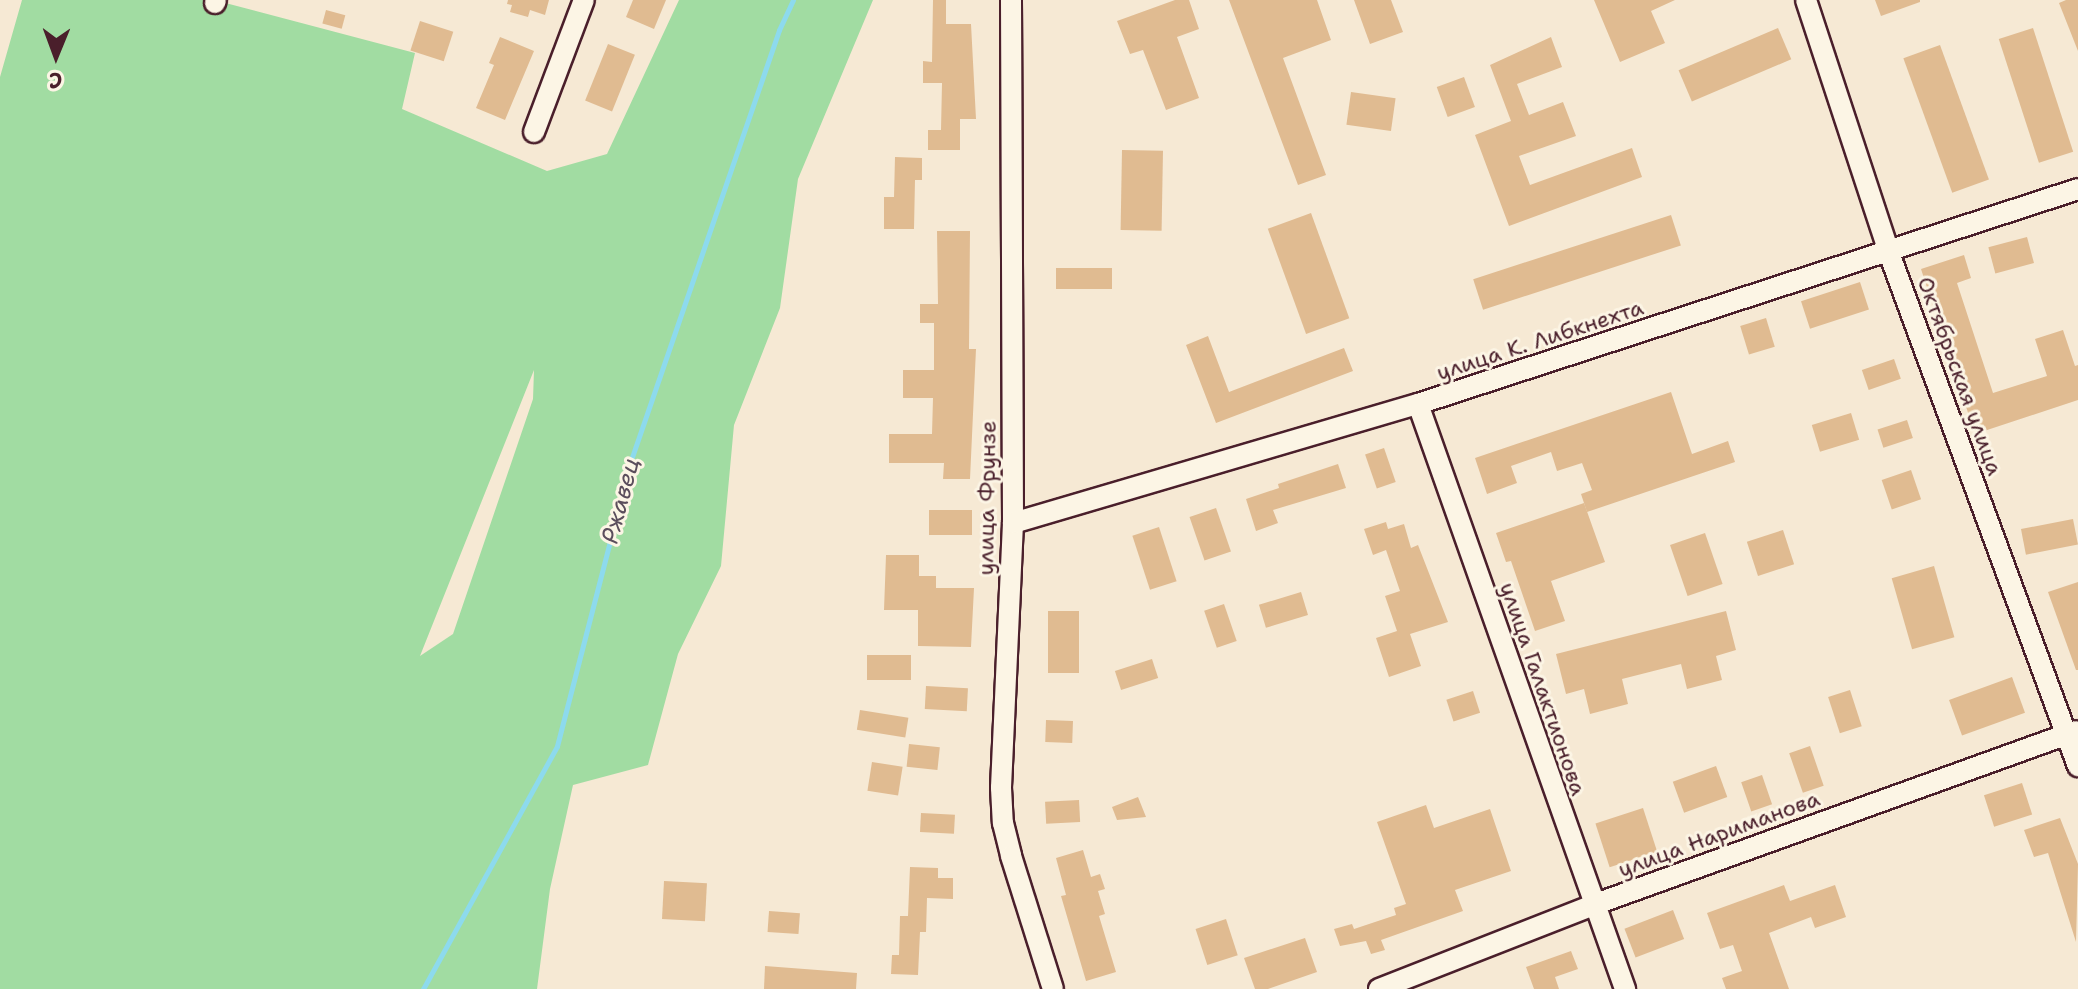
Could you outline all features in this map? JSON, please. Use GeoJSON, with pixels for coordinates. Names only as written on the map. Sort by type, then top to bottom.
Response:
{"type":"FeatureCollection","features":[{"type":"Feature","properties":{"kind":"street"},"geometry":{"type":"LineString","coordinates":[[534,132],[584,0]]}},
{"type":"Feature","properties":{"kind":"street","name":"улица Фрунзе"},"geometry":{"type":"LineString","coordinates":[[1011,0],[1013,523],[1001,788],[1003,823],[1053,989]]}},
{"type":"Feature","properties":{"kind":"street","name":"Октябрьская улица"},"geometry":{"type":"LineString","coordinates":[[1806,0],[1889,253],[2072,732],[2078,766]]}},
{"type":"Feature","properties":{"kind":"street","name":"улица К. Либкнехта"},"geometry":{"type":"LineString","coordinates":[[1013,523],[1418,404],[2078,189]]}},
{"type":"Feature","properties":{"kind":"street","name":"улица Галактионова"},"geometry":{"type":"LineString","coordinates":[[1418,404],[1625,989]]}},
{"type":"Feature","properties":{"kind":"street","name":"улица Нариманова"},"geometry":{"type":"LineString","coordinates":[[1379,989],[1593,905],[2072,732]]}},
{"type":"Feature","properties":{"kind":"green space"},"geometry":{"type":"Polygon","coordinates":[[[22,0],[214,0],[415,53],[402,109],[547,171],[607,154],[679,0],[873,0],[798,179],[780,308],[734,425],[721,566],[678,654],[648,765],[573,785],[550,889],[537,989],[0,989],[0,77],[22,0]],[[534,370],[420,656],[453,634],[533,399],[534,370]]]}},
{"type":"Feature","properties":{"kind":"building"},"geometry":{"type":"Polygon","coordinates":[[[508,0],[549,0],[545,15],[530,10],[528,17],[510,12],[512,5],[507,4],[508,0]]]}},
{"type":"Feature","properties":{"kind":"building"},"geometry":{"type":"Polygon","coordinates":[[[633,0],[666,0],[654,29],[626,17],[633,0]]]}},
{"type":"Feature","properties":{"kind":"building"},"geometry":{"type":"Polygon","coordinates":[[[933,0],[946,0],[946,24],[971,24],[976,119],[960,119],[960,150],[928,150],[928,130],[941,130],[942,83],[923,83],[923,61],[932,62],[933,0]]]}},
{"type":"Feature","properties":{"kind":"building"},"geometry":{"type":"Polygon","coordinates":[[[1175,0],[1189,0],[1199,29],[1177,37],[1199,98],[1166,110],[1143,50],[1130,54],[1117,21],[1175,0]]]}},
{"type":"Feature","properties":{"kind":"building"},"geometry":{"type":"Polygon","coordinates":[[[1229,0],[1317,0],[1331,40],[1283,58],[1326,175],[1298,185],[1229,0]]]}},
{"type":"Feature","properties":{"kind":"building"},"geometry":{"type":"Polygon","coordinates":[[[1354,0],[1391,0],[1403,32],[1370,44],[1354,0]]]}},
{"type":"Feature","properties":{"kind":"building"},"geometry":{"type":"Polygon","coordinates":[[[1594,0],[1675,0],[1651,11],[1665,43],[1620,62],[1594,0]]]}},
{"type":"Feature","properties":{"kind":"building"},"geometry":{"type":"Polygon","coordinates":[[[1875,0],[1920,0],[1920,2],[1881,16],[1875,0]]]}},
{"type":"Feature","properties":{"kind":"building"},"geometry":{"type":"Polygon","coordinates":[[[2078,0],[2078,51],[2059,3],[2078,0]]]}},
{"type":"Feature","properties":{"kind":"building"},"geometry":{"type":"Polygon","coordinates":[[[326,10],[345,15],[342,29],[322,24],[326,10]]]}},
{"type":"Feature","properties":{"kind":"building"},"geometry":{"type":"Polygon","coordinates":[[[420,21],[453,32],[444,61],[410,50],[420,21]]]}},
{"type":"Feature","properties":{"kind":"building"},"geometry":{"type":"Polygon","coordinates":[[[1778,28],[1791,59],[1692,101],[1679,70],[1778,28]]]}},
{"type":"Feature","properties":{"kind":"building"},"geometry":{"type":"Polygon","coordinates":[[[2033,28],[2073,152],[2039,163],[1999,39],[2033,28]]]}},
{"type":"Feature","properties":{"kind":"building"},"geometry":{"type":"Polygon","coordinates":[[[500,37],[534,51],[505,120],[476,108],[494,65],[489,63],[500,37]]]}},
{"type":"Feature","properties":{"kind":"building"},"geometry":{"type":"Polygon","coordinates":[[[1551,37],[1562,67],[1517,84],[1529,115],[1563,102],[1576,136],[1519,156],[1530,185],[1632,148],[1642,177],[1509,226],[1475,135],[1511,121],[1490,65],[1551,37]]]}},
{"type":"Feature","properties":{"kind":"building"},"geometry":{"type":"Polygon","coordinates":[[[608,44],[635,55],[612,111],[585,101],[608,44]]]}},
{"type":"Feature","properties":{"kind":"building"},"geometry":{"type":"Polygon","coordinates":[[[1940,45],[1989,179],[1952,193],[1903,58],[1940,45]]]}},
{"type":"Feature","properties":{"kind":"building"},"geometry":{"type":"Polygon","coordinates":[[[1464,77],[1475,107],[1448,117],[1437,87],[1464,77]]]}},
{"type":"Feature","properties":{"kind":"building"},"geometry":{"type":"Polygon","coordinates":[[[1351,92],[1396,98],[1391,131],[1346,125],[1351,92]]]}},
{"type":"Feature","properties":{"kind":"building"},"geometry":{"type":"Polygon","coordinates":[[[1122,150],[1163,151],[1162,231],[1121,230],[1122,150]]]}},
{"type":"Feature","properties":{"kind":"building"},"geometry":{"type":"Polygon","coordinates":[[[895,157],[922,158],[922,180],[915,180],[914,229],[884,229],[884,197],[894,197],[895,157]]]}},
{"type":"Feature","properties":{"kind":"building"},"geometry":{"type":"Polygon","coordinates":[[[1311,213],[1349,318],[1306,334],[1268,229],[1311,213]]]}},
{"type":"Feature","properties":{"kind":"building"},"geometry":{"type":"Polygon","coordinates":[[[1671,215],[1681,245],[1483,310],[1473,279],[1671,215]]]}},
{"type":"Feature","properties":{"kind":"building"},"geometry":{"type":"Polygon","coordinates":[[[937,231],[970,231],[969,349],[976,349],[970,479],[943,479],[944,463],[889,463],[889,434],[932,434],[933,398],[903,398],[903,370],[934,370],[934,323],[920,323],[920,304],[938,304],[937,231]]]}},
{"type":"Feature","properties":{"kind":"building"},"geometry":{"type":"Polygon","coordinates":[[[2027,237],[2034,263],[1995,273],[1988,247],[2027,237]]]}},
{"type":"Feature","properties":{"kind":"building"},"geometry":{"type":"Polygon","coordinates":[[[1964,255],[1971,278],[1957,283],[1993,393],[2047,376],[2035,339],[2063,330],[2075,366],[2078,365],[2078,400],[1975,434],[1921,269],[1964,255]]]}},
{"type":"Feature","properties":{"kind":"building"},"geometry":{"type":"Polygon","coordinates":[[[1056,268],[1112,268],[1112,289],[1056,289],[1056,268]]]}},
{"type":"Feature","properties":{"kind":"building"},"geometry":{"type":"Polygon","coordinates":[[[1860,282],[1869,310],[1810,329],[1801,301],[1860,282]]]}},
{"type":"Feature","properties":{"kind":"building"},"geometry":{"type":"Polygon","coordinates":[[[1766,318],[1775,347],[1749,355],[1740,326],[1766,318]]]}},
{"type":"Feature","properties":{"kind":"building"},"geometry":{"type":"Polygon","coordinates":[[[1208,336],[1229,392],[1344,348],[1353,371],[1216,423],[1186,345],[1208,336]]]}},
{"type":"Feature","properties":{"kind":"building"},"geometry":{"type":"Polygon","coordinates":[[[1894,359],[1901,379],[1869,390],[1862,370],[1894,359]]]}},
{"type":"Feature","properties":{"kind":"building"},"geometry":{"type":"Polygon","coordinates":[[[1671,392],[1692,454],[1728,441],[1735,462],[1587,512],[1581,494],[1592,490],[1582,463],[1557,471],[1551,452],[1511,466],[1517,483],[1487,494],[1475,458],[1671,392]]]}},
{"type":"Feature","properties":{"kind":"building"},"geometry":{"type":"Polygon","coordinates":[[[1851,413],[1859,440],[1820,452],[1812,425],[1851,413]]]}},
{"type":"Feature","properties":{"kind":"building"},"geometry":{"type":"Polygon","coordinates":[[[1907,420],[1913,438],[1883,448],[1878,430],[1907,420]]]}},
{"type":"Feature","properties":{"kind":"building"},"geometry":{"type":"Polygon","coordinates":[[[1384,448],[1396,482],[1377,489],[1365,455],[1384,448]]]}},
{"type":"Feature","properties":{"kind":"building"},"geometry":{"type":"Polygon","coordinates":[[[1338,464],[1346,488],[1273,510],[1278,523],[1256,531],[1246,499],[1279,488],[1278,484],[1338,464]]]}},
{"type":"Feature","properties":{"kind":"building"},"geometry":{"type":"Polygon","coordinates":[[[1911,470],[1921,499],[1892,509],[1882,480],[1911,470]]]}},
{"type":"Feature","properties":{"kind":"building"},"geometry":{"type":"Polygon","coordinates":[[[1584,503],[1605,562],[1551,581],[1565,621],[1535,631],[1511,561],[1506,562],[1496,533],[1584,503]]]}},
{"type":"Feature","properties":{"kind":"building"},"geometry":{"type":"Polygon","coordinates":[[[1216,508],[1231,551],[1205,561],[1190,517],[1216,508]]]}},
{"type":"Feature","properties":{"kind":"building"},"geometry":{"type":"Polygon","coordinates":[[[929,510],[972,510],[972,535],[929,535],[929,510]]]}},
{"type":"Feature","properties":{"kind":"building"},"geometry":{"type":"Polygon","coordinates":[[[2073,519],[2078,545],[2026,555],[2021,529],[2073,519]]]}},
{"type":"Feature","properties":{"kind":"building"},"geometry":{"type":"Polygon","coordinates":[[[1386,522],[1388,529],[1404,524],[1411,548],[1418,545],[1448,622],[1410,634],[1421,666],[1389,677],[1376,638],[1397,631],[1385,596],[1400,591],[1386,550],[1373,555],[1364,529],[1386,522]]]}},
{"type":"Feature","properties":{"kind":"building"},"geometry":{"type":"Polygon","coordinates":[[[1159,527],[1177,581],[1150,590],[1132,536],[1159,527]]]}},
{"type":"Feature","properties":{"kind":"building"},"geometry":{"type":"Polygon","coordinates":[[[1783,530],[1794,564],[1758,576],[1747,542],[1783,530]]]}},
{"type":"Feature","properties":{"kind":"building"},"geometry":{"type":"Polygon","coordinates":[[[1705,533],[1723,584],[1688,596],[1670,545],[1705,533]]]}},
{"type":"Feature","properties":{"kind":"building"},"geometry":{"type":"Polygon","coordinates":[[[886,555],[919,555],[919,576],[936,576],[936,588],[974,588],[971,647],[918,646],[918,610],[884,610],[886,555]]]}},
{"type":"Feature","properties":{"kind":"building"},"geometry":{"type":"Polygon","coordinates":[[[1934,566],[1954,637],[1912,649],[1892,578],[1934,566]]]}},
{"type":"Feature","properties":{"kind":"building"},"geometry":{"type":"Polygon","coordinates":[[[2078,582],[2078,670],[2076,670],[2048,592],[2078,582]]]}},
{"type":"Feature","properties":{"kind":"building"},"geometry":{"type":"Polygon","coordinates":[[[1301,592],[1308,615],[1266,628],[1259,605],[1301,592]]]}},
{"type":"Feature","properties":{"kind":"building"},"geometry":{"type":"Polygon","coordinates":[[[1224,604],[1237,641],[1217,648],[1204,611],[1224,604]]]}},
{"type":"Feature","properties":{"kind":"building"},"geometry":{"type":"Polygon","coordinates":[[[1048,611],[1079,611],[1079,673],[1048,673],[1048,611]]]}},
{"type":"Feature","properties":{"kind":"building"},"geometry":{"type":"Polygon","coordinates":[[[1726,611],[1736,650],[1716,656],[1722,680],[1687,689],[1681,664],[1622,679],[1628,704],[1590,714],[1584,689],[1566,694],[1556,654],[1726,611]]]}},
{"type":"Feature","properties":{"kind":"building"},"geometry":{"type":"Polygon","coordinates":[[[867,655],[911,655],[911,680],[867,680],[867,655]]]}},
{"type":"Feature","properties":{"kind":"building"},"geometry":{"type":"Polygon","coordinates":[[[1152,659],[1158,678],[1121,690],[1115,671],[1152,659]]]}},
{"type":"Feature","properties":{"kind":"building"},"geometry":{"type":"Polygon","coordinates":[[[2012,677],[2025,713],[1962,736],[1949,700],[2012,677]]]}},
{"type":"Feature","properties":{"kind":"building"},"geometry":{"type":"Polygon","coordinates":[[[926,686],[968,688],[967,711],[925,709],[926,686]]]}},
{"type":"Feature","properties":{"kind":"building"},"geometry":{"type":"Polygon","coordinates":[[[1850,690],[1862,726],[1840,733],[1828,697],[1850,690]]]}},
{"type":"Feature","properties":{"kind":"building"},"geometry":{"type":"Polygon","coordinates":[[[1473,691],[1480,713],[1453,722],[1446,700],[1473,691]]]}},
{"type":"Feature","properties":{"kind":"building"},"geometry":{"type":"Polygon","coordinates":[[[860,710],[908,718],[905,737],[857,730],[860,710]]]}},
{"type":"Feature","properties":{"kind":"building"},"geometry":{"type":"Polygon","coordinates":[[[1046,720],[1073,721],[1072,743],[1045,742],[1046,720]]]}},
{"type":"Feature","properties":{"kind":"building"},"geometry":{"type":"Polygon","coordinates":[[[909,744],[940,747],[937,770],[907,767],[909,744]]]}},
{"type":"Feature","properties":{"kind":"building"},"geometry":{"type":"Polygon","coordinates":[[[1810,746],[1824,786],[1803,793],[1789,753],[1810,746]]]}},
{"type":"Feature","properties":{"kind":"building"},"geometry":{"type":"Polygon","coordinates":[[[872,762],[903,767],[898,795],[867,791],[872,762]]]}},
{"type":"Feature","properties":{"kind":"building"},"geometry":{"type":"Polygon","coordinates":[[[1716,766],[1727,797],[1684,813],[1673,782],[1716,766]]]}},
{"type":"Feature","properties":{"kind":"building"},"geometry":{"type":"Polygon","coordinates":[[[1762,775],[1772,804],[1751,811],[1741,782],[1762,775]]]}},
{"type":"Feature","properties":{"kind":"building"},"geometry":{"type":"Polygon","coordinates":[[[2022,783],[2032,814],[1994,827],[1984,795],[2022,783]]]}},
{"type":"Feature","properties":{"kind":"building"},"geometry":{"type":"Polygon","coordinates":[[[1138,797],[1146,817],[1117,820],[1112,807],[1138,797]]]}},
{"type":"Feature","properties":{"kind":"building"},"geometry":{"type":"Polygon","coordinates":[[[1079,800],[1080,822],[1046,824],[1045,802],[1079,800]]]}},
{"type":"Feature","properties":{"kind":"building"},"geometry":{"type":"Polygon","coordinates":[[[1426,805],[1434,828],[1490,809],[1511,871],[1455,890],[1463,911],[1381,940],[1385,950],[1371,954],[1366,941],[1340,946],[1334,929],[1352,924],[1354,929],[1396,915],[1394,908],[1406,904],[1377,822],[1426,805]]]}},
{"type":"Feature","properties":{"kind":"building"},"geometry":{"type":"Polygon","coordinates":[[[1643,808],[1657,852],[1610,867],[1595,823],[1643,808]]]}},
{"type":"Feature","properties":{"kind":"building"},"geometry":{"type":"Polygon","coordinates":[[[921,813],[955,815],[954,834],[920,832],[921,813]]]}},
{"type":"Feature","properties":{"kind":"building"},"geometry":{"type":"Polygon","coordinates":[[[2060,818],[2078,864],[2076,942],[2048,853],[2034,857],[2024,830],[2060,818]]]}},
{"type":"Feature","properties":{"kind":"building"},"geometry":{"type":"Polygon","coordinates":[[[1083,850],[1091,877],[1100,874],[1105,889],[1098,891],[1105,914],[1099,916],[1116,972],[1086,981],[1061,896],[1066,895],[1056,858],[1083,850]]]}},
{"type":"Feature","properties":{"kind":"building"},"geometry":{"type":"Polygon","coordinates":[[[910,867],[938,868],[938,878],[953,878],[953,899],[927,898],[926,932],[920,932],[918,975],[891,974],[892,955],[899,955],[900,916],[908,916],[910,867]]]}},
{"type":"Feature","properties":{"kind":"building"},"geometry":{"type":"Polygon","coordinates":[[[664,881],[707,883],[705,921],[662,919],[664,881]]]}},
{"type":"Feature","properties":{"kind":"building"},"geometry":{"type":"Polygon","coordinates":[[[1784,885],[1790,901],[1835,885],[1846,917],[1815,928],[1811,917],[1769,933],[1789,989],[1726,989],[1722,978],[1742,971],[1733,945],[1720,949],[1707,913],[1784,885]]]}},
{"type":"Feature","properties":{"kind":"building"},"geometry":{"type":"Polygon","coordinates":[[[1673,910],[1684,939],[1636,958],[1624,929],[1673,910]]]}},
{"type":"Feature","properties":{"kind":"building"},"geometry":{"type":"Polygon","coordinates":[[[769,911],[800,913],[798,934],[768,932],[769,911]]]}},
{"type":"Feature","properties":{"kind":"building"},"geometry":{"type":"Polygon","coordinates":[[[1226,919],[1238,955],[1207,965],[1196,929],[1226,919]]]}},
{"type":"Feature","properties":{"kind":"building"},"geometry":{"type":"Polygon","coordinates":[[[1305,938],[1317,972],[1268,989],[1255,989],[1244,958],[1305,938]]]}},
{"type":"Feature","properties":{"kind":"building"},"geometry":{"type":"Polygon","coordinates":[[[1571,951],[1578,969],[1555,977],[1559,989],[1534,989],[1526,967],[1571,951]]]}},
{"type":"Feature","properties":{"kind":"building"},"geometry":{"type":"Polygon","coordinates":[[[765,966],[857,973],[856,989],[764,989],[765,966]]]}},
{"type":"Feature","properties":{"kind":"waterway","name":"Ржавец"},"geometry":{"type":"LineString","coordinates":[[423,989],[557,746],[631,460],[779,30],[793,0]]}}]}
